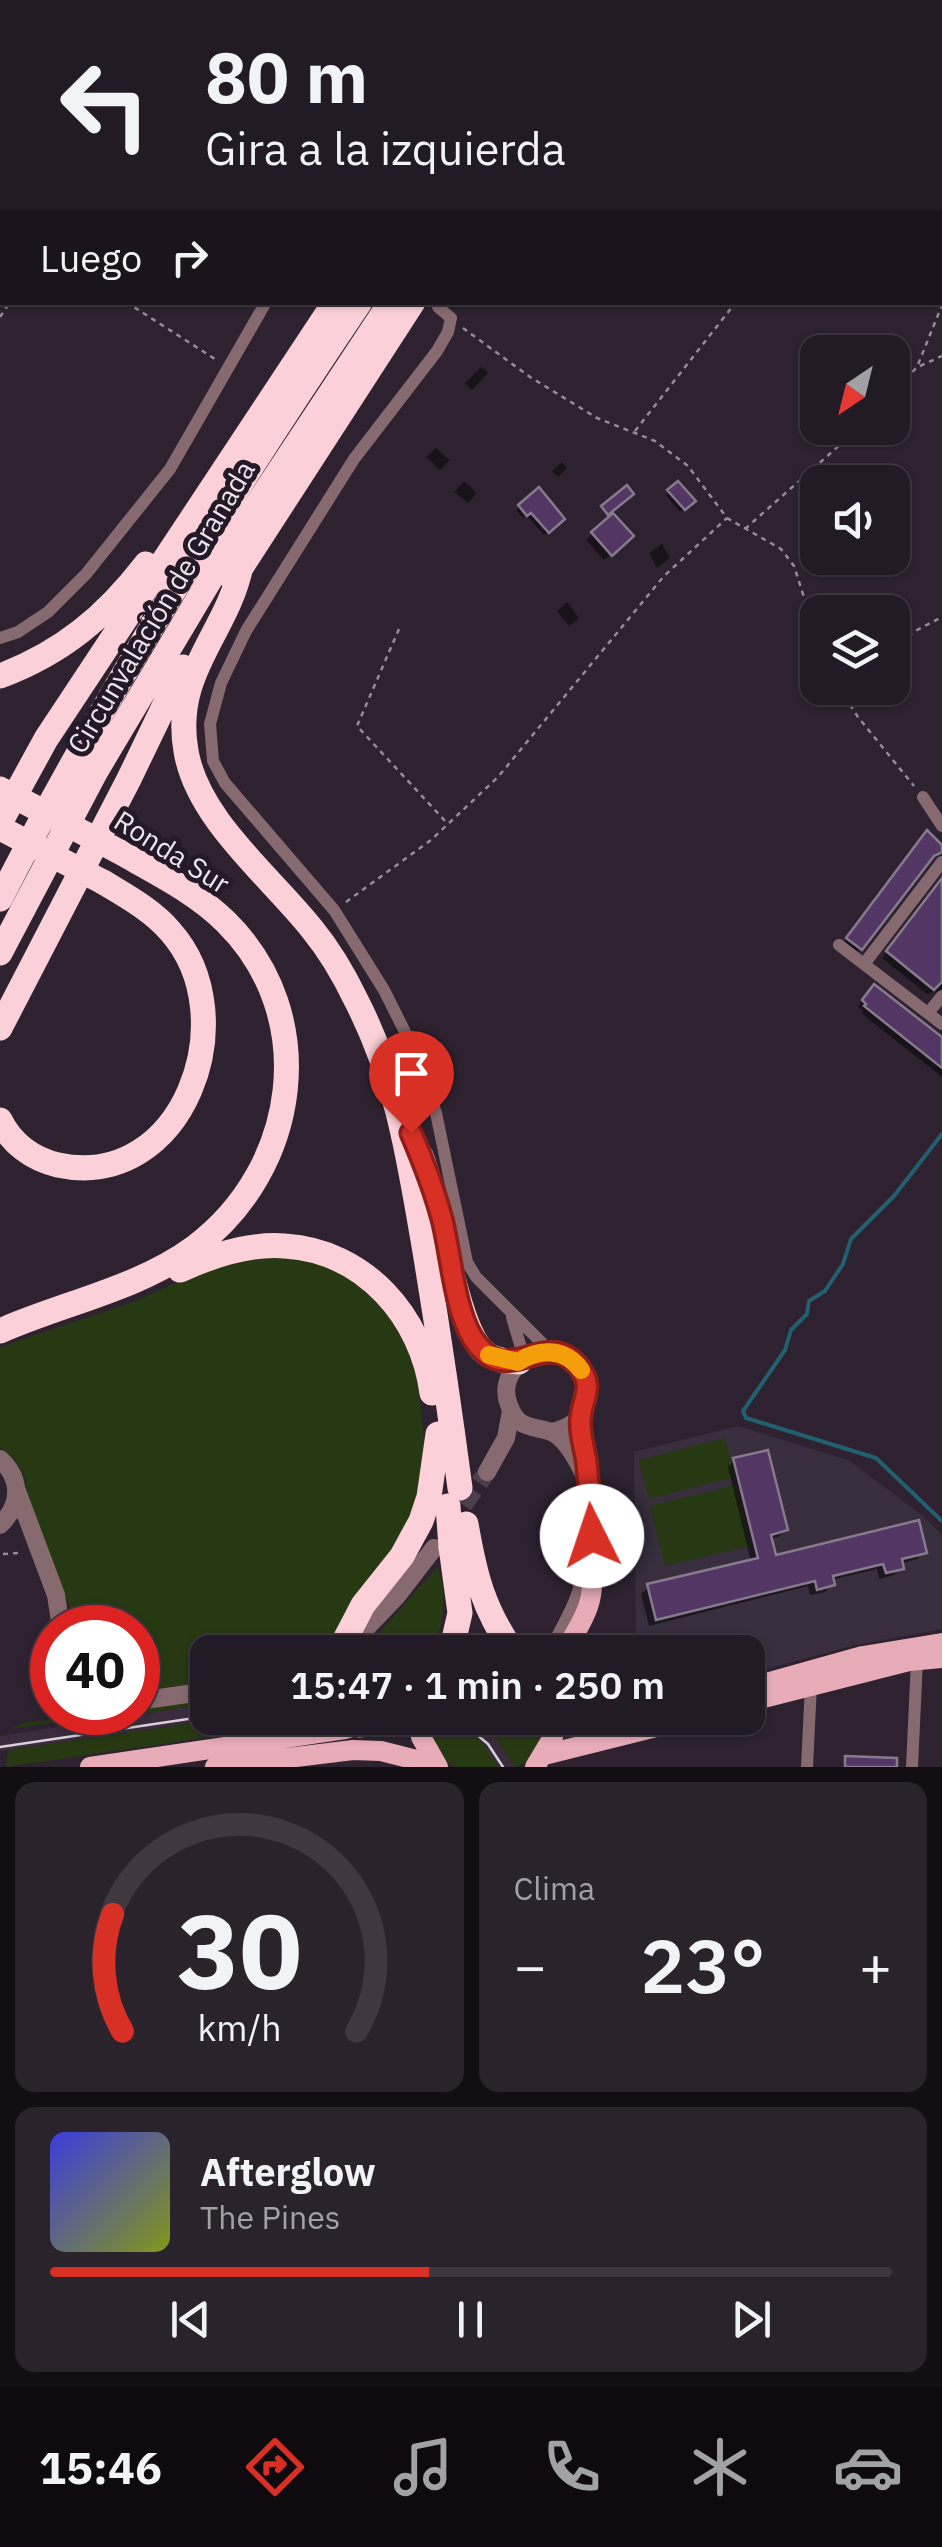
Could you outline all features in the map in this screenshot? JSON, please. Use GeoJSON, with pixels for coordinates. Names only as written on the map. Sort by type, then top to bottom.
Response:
{"type":"FeatureCollection","features":[{"type":"Feature","properties":{"kind":"highway"},"geometry":{"type":"LineString","coordinates":[[0,1120],[18,1145],[32,1155],[71,1168],[110,1164],[147,1144],[178,1112],[190,1090],[204,1046],[203,996],[195,970],[169,929],[148,910],[103,882],[0,825],[46,739],[333,305]]}},
{"type":"Feature","properties":{"kind":"highway","name":"Circunvalación de Granada"},"geometry":{"type":"LineString","coordinates":[[0,899],[52,800],[202,542],[358,305]]}},
{"type":"Feature","properties":{"kind":"highway","name":"Circunvalación de Granada"},"geometry":{"type":"LineString","coordinates":[[0,953],[96,772],[223,557],[388,305]]}},
{"type":"Feature","properties":{"kind":"highway"},"geometry":{"type":"LineString","coordinates":[[0,1028],[130,779],[177,678],[241,566],[425,305]]}},
{"type":"Feature","properties":{"kind":"highway"},"geometry":{"type":"LineString","coordinates":[[0,676],[38,662],[99,619],[188,509],[217,480]]}},
{"type":"Feature","properties":{"kind":"highway"},"geometry":{"type":"LineString","coordinates":[[241,566],[236,592],[190,683],[184,709],[186,757],[208,807],[338,965],[380,1049],[403,1121],[427,1171],[467,1327],[486,1354],[496,1359],[521,1360]]}},
{"type":"Feature","properties":{"kind":"highway","name":"Ronda Sur"},"geometry":{"type":"LineString","coordinates":[[0,789],[198,898],[225,920],[257,960],[280,1014],[286,1085],[277,1135],[248,1195],[192,1249],[104,1292]]}},
{"type":"Feature","properties":{"kind":"highway"},"geometry":{"type":"LineString","coordinates":[[403,1121],[438,1328],[458,1506],[443,1548],[457,1579],[455,1635]]}},
{"type":"Feature","properties":{"kind":"highway"},"geometry":{"type":"LineString","coordinates":[[0,1331],[104,1292],[128,1288],[204,1259],[242,1250],[282,1246],[316,1251],[343,1262],[378,1286],[408,1321],[430,1378],[438,1434],[475,1579],[485,1607],[502,1635]]}},
{"type":"Feature","properties":{"kind":"highway"},"geometry":{"type":"LineString","coordinates":[[348,1635],[363,1605],[402,1556],[421,1522],[429,1497],[438,1434]]}},
{"type":"Feature","properties":{"kind":"highway"},"geometry":{"type":"LineString","coordinates":[[450,1635],[458,1625]]}},
{"type":"Feature","properties":{"kind":"main road"},"geometry":{"type":"LineString","coordinates":[[566,1635],[592,1592],[593,1578],[588,1566]]}},
{"type":"Feature","properties":{"kind":"main road"},"geometry":{"type":"LineString","coordinates":[[765,1683],[875,1654],[942,1642]]}},
{"type":"Feature","properties":{"kind":"main road"},"geometry":{"type":"LineString","coordinates":[[765,1697],[917,1660],[942,1658]]}},
{"type":"Feature","properties":{"kind":"main road"},"geometry":{"type":"LineString","coordinates":[[90,1767],[281,1735]]}},
{"type":"Feature","properties":{"kind":"main road"},"geometry":{"type":"LineString","coordinates":[[421,1735],[437,1766]]}},
{"type":"Feature","properties":{"kind":"main road"},"geometry":{"type":"LineString","coordinates":[[540,1763],[553,1735]]}},
{"type":"Feature","properties":{"kind":"main road"},"geometry":{"type":"LineString","coordinates":[[540,1763],[635,1735]]}},
{"type":"Feature","properties":{"kind":"main road"},"geometry":{"type":"LineString","coordinates":[[216,1767],[353,1750],[381,1752],[437,1766]]}},
{"type":"Feature","properties":{"kind":"street"},"geometry":{"type":"LineString","coordinates":[[0,638],[18,632],[48,612],[86,574],[170,468],[264,305]]}},
{"type":"Feature","properties":{"kind":"street"},"geometry":{"type":"LineString","coordinates":[[425,305],[450,318],[448,332],[354,458],[263,601],[221,682],[210,724],[213,761],[225,784],[334,910],[412,1044],[436,1113],[466,1262],[550,1351],[576,1363],[584,1374],[588,1388],[581,1414],[592,1507],[588,1566]]}},
{"type":"Feature","properties":{"kind":"street"},"geometry":{"type":"LineString","coordinates":[[923,797],[942,826]]}},
{"type":"Feature","properties":{"kind":"street"},"geometry":{"type":"LineString","coordinates":[[864,964],[942,862]]}},
{"type":"Feature","properties":{"kind":"street"},"geometry":{"type":"LineString","coordinates":[[839,945],[942,1024]]}},
{"type":"Feature","properties":{"kind":"street"},"geometry":{"type":"LineString","coordinates":[[928,1013],[942,996]]}},
{"type":"Feature","properties":{"kind":"street"},"geometry":{"type":"LineString","coordinates":[[506,1306],[515,1322],[521,1360],[506,1386],[511,1411],[506,1438],[487,1472],[516,1446],[573,1424],[581,1414]]}},
{"type":"Feature","properties":{"kind":"street"},"geometry":{"type":"LineString","coordinates":[[521,1360],[550,1351]]}},
{"type":"Feature","properties":{"kind":"street"},"geometry":{"type":"LineString","coordinates":[[511,1411],[518,1421],[545,1432],[575,1457],[587,1480]]}},
{"type":"Feature","properties":{"kind":"street"},"geometry":{"type":"LineString","coordinates":[[0,1459],[14,1478],[58,1605]]}},
{"type":"Feature","properties":{"kind":"street"},"geometry":{"type":"LineString","coordinates":[[17,1491],[16,1502],[2,1524],[24,1532],[40,1549]]}},
{"type":"Feature","properties":{"kind":"street"},"geometry":{"type":"LineString","coordinates":[[358,1635],[443,1548]]}},
{"type":"Feature","properties":{"kind":"street"},"geometry":{"type":"LineString","coordinates":[[365,1635],[376,1619]]}},
{"type":"Feature","properties":{"kind":"street"},"geometry":{"type":"LineString","coordinates":[[912,1767],[917,1660]]}},
{"type":"Feature","properties":{"kind":"street"},"geometry":{"type":"LineString","coordinates":[[807,1767],[811,1685]]}},
{"type":"Feature","properties":{"kind":"street"},"geometry":{"type":"LineString","coordinates":[[160,1697],[190,1693]]}},
{"type":"Feature","properties":{"kind":"path"},"geometry":{"type":"LineString","coordinates":[[131,305],[230,368]]}},
{"type":"Feature","properties":{"kind":"path"},"geometry":{"type":"LineString","coordinates":[[634,432],[734,305]]}},
{"type":"Feature","properties":{"kind":"path"},"geometry":{"type":"LineString","coordinates":[[910,375],[917,367],[942,305]]}},
{"type":"Feature","properties":{"kind":"path"},"geometry":{"type":"LineString","coordinates":[[450,318],[530,377],[597,418],[655,441],[688,466],[727,518],[782,549],[794,566],[803,595]]}},
{"type":"Feature","properties":{"kind":"path"},"geometry":{"type":"LineString","coordinates":[[917,367],[942,356]]}},
{"type":"Feature","properties":{"kind":"path"},"geometry":{"type":"LineString","coordinates":[[744,530],[839,445]]}},
{"type":"Feature","properties":{"kind":"path"},"geometry":{"type":"LineString","coordinates":[[334,910],[448,824],[498,778],[664,576],[727,518]]}},
{"type":"Feature","properties":{"kind":"path"},"geometry":{"type":"LineString","coordinates":[[910,634],[942,617]]}},
{"type":"Feature","properties":{"kind":"path"},"geometry":{"type":"LineString","coordinates":[[399,629],[357,726],[448,824]]}},
{"type":"Feature","properties":{"kind":"path"},"geometry":{"type":"LineString","coordinates":[[850,705],[923,797]]}},
{"type":"Feature","properties":{"kind":"path"},"geometry":{"type":"LineString","coordinates":[[3,1554],[20,1553]]}},
{"type":"Feature","properties":{"kind":"shaded area"},"geometry":{"type":"Polygon","coordinates":[[[738,1426],[848,1460],[922,1515],[942,1535],[942,1629],[855,1645],[765,1669],[765,1635],[636,1635],[634,1452],[738,1426]]]}},
{"type":"Feature","properties":{"kind":"shaded area"},"geometry":{"type":"Polygon","coordinates":[[[190,1707],[190,1723],[160,1728],[160,1711],[190,1707]]]}},
{"type":"Feature","properties":{"kind":"shaded area"},"geometry":{"type":"Polygon","coordinates":[[[30,1731],[30,1735],[110,1735],[0,1751],[0,1736],[30,1731]]]}},
{"type":"Feature","properties":{"kind":"shaded area"},"geometry":{"type":"Polygon","coordinates":[[[472,1735],[493,1735],[515,1767],[498,1767],[485,1746],[472,1735]]]}},
{"type":"Feature","properties":{"kind":"green space"},"geometry":{"type":"Polygon","coordinates":[[[286,1255],[321,1264],[352,1279],[383,1308],[404,1337],[418,1380],[425,1448],[412,1524],[340,1635],[190,1635],[190,1684],[160,1688],[160,1605],[69,1605],[28,1499],[25,1477],[15,1460],[0,1447],[0,1347],[133,1302],[220,1263],[286,1255]]]}},
{"type":"Feature","properties":{"kind":"green space"},"geometry":{"type":"Polygon","coordinates":[[[725,1438],[735,1477],[649,1499],[639,1460],[725,1438]]]}},
{"type":"Feature","properties":{"kind":"green space"},"geometry":{"type":"Polygon","coordinates":[[[735,1485],[750,1546],[665,1566],[650,1506],[735,1485]]]}},
{"type":"Feature","properties":{"kind":"green space"},"geometry":{"type":"Polygon","coordinates":[[[438,1566],[443,1610],[438,1635],[377,1635],[438,1566]]]}},
{"type":"Feature","properties":{"kind":"green space"},"geometry":{"type":"Polygon","coordinates":[[[190,1700],[190,1707],[160,1711],[160,1705],[190,1700]]]}},
{"type":"Feature","properties":{"kind":"green space"},"geometry":{"type":"Polygon","coordinates":[[[190,1723],[190,1735],[223,1735],[6,1767],[8,1750],[110,1735],[160,1735],[160,1728],[190,1723]]]}},
{"type":"Feature","properties":{"kind":"green space"},"geometry":{"type":"Polygon","coordinates":[[[432,1735],[474,1735],[498,1767],[456,1767],[444,1759],[432,1735]]]}},
{"type":"Feature","properties":{"kind":"green space"},"geometry":{"type":"Polygon","coordinates":[[[493,1735],[541,1735],[528,1760],[515,1767],[493,1735]]]}},
{"type":"Feature","properties":{"kind":"building"},"geometry":{"type":"Polygon","coordinates":[[[678,481],[696,501],[685,510],[667,490],[678,481]]]}},
{"type":"Feature","properties":{"kind":"building"},"geometry":{"type":"Polygon","coordinates":[[[627,485],[634,494],[608,515],[601,506],[627,485]]]}},
{"type":"Feature","properties":{"kind":"building"},"geometry":{"type":"Polygon","coordinates":[[[539,487],[565,519],[549,533],[518,505],[539,487]]]}},
{"type":"Feature","properties":{"kind":"building"},"geometry":{"type":"Polygon","coordinates":[[[613,513],[634,536],[612,556],[591,532],[613,513]]]}},
{"type":"Feature","properties":{"kind":"building"},"geometry":{"type":"Polygon","coordinates":[[[927,830],[942,845],[942,852],[934,856],[862,950],[846,938],[927,830]]]}},
{"type":"Feature","properties":{"kind":"building"},"geometry":{"type":"Polygon","coordinates":[[[942,878],[942,982],[934,990],[886,951],[942,878]]]}},
{"type":"Feature","properties":{"kind":"building"},"geometry":{"type":"Polygon","coordinates":[[[874,984],[942,1037],[942,1068],[864,1006],[862,1000],[874,984]]]}},
{"type":"Feature","properties":{"kind":"building"},"geometry":{"type":"Polygon","coordinates":[[[768,1450],[788,1530],[771,1535],[776,1555],[919,1520],[927,1553],[902,1559],[904,1569],[886,1573],[883,1564],[833,1576],[835,1585],[817,1590],[815,1581],[656,1620],[647,1584],[758,1558],[733,1458],[768,1450]]]}},
{"type":"Feature","properties":{"kind":"building"},"geometry":{"type":"Polygon","coordinates":[[[845,1756],[897,1758],[897,1767],[845,1767],[845,1756]]]}},
{"type":"Feature","properties":{"kind":"waterway"},"geometry":{"type":"LineString","coordinates":[[942,1134],[894,1196],[851,1239],[843,1264],[825,1291],[809,1301],[807,1314],[791,1330],[785,1350],[743,1411],[746,1418],[876,1458],[942,1521]]}},
{"type":"Feature","properties":{"kind":"tunnel"},"geometry":{"type":"LineString","coordinates":[[448,1527],[487,1472]]}},
{"type":"Feature","properties":{"kind":"tram line"},"geometry":{"type":"LineString","coordinates":[[0,1747],[190,1719]]}},
{"type":"Feature","properties":{"kind":"tram line"},"geometry":{"type":"LineString","coordinates":[[477,1735],[503,1767]]}},
{"type":"Feature","properties":{"kind":"slow traffic"},"geometry":{"type":"LineString","coordinates":[[489,1355],[518,1362],[536,1352],[550,1351],[564,1355],[581,1370]]}},
{"type":"Feature","properties":{"kind":"route"},"geometry":{"type":"LineString","coordinates":[[411,1133],[442,1218],[467,1327],[479,1346],[486,1354],[510,1362],[550,1351],[576,1363],[584,1374],[588,1388],[581,1414],[582,1442],[588,1466],[592,1536]]}}]}
